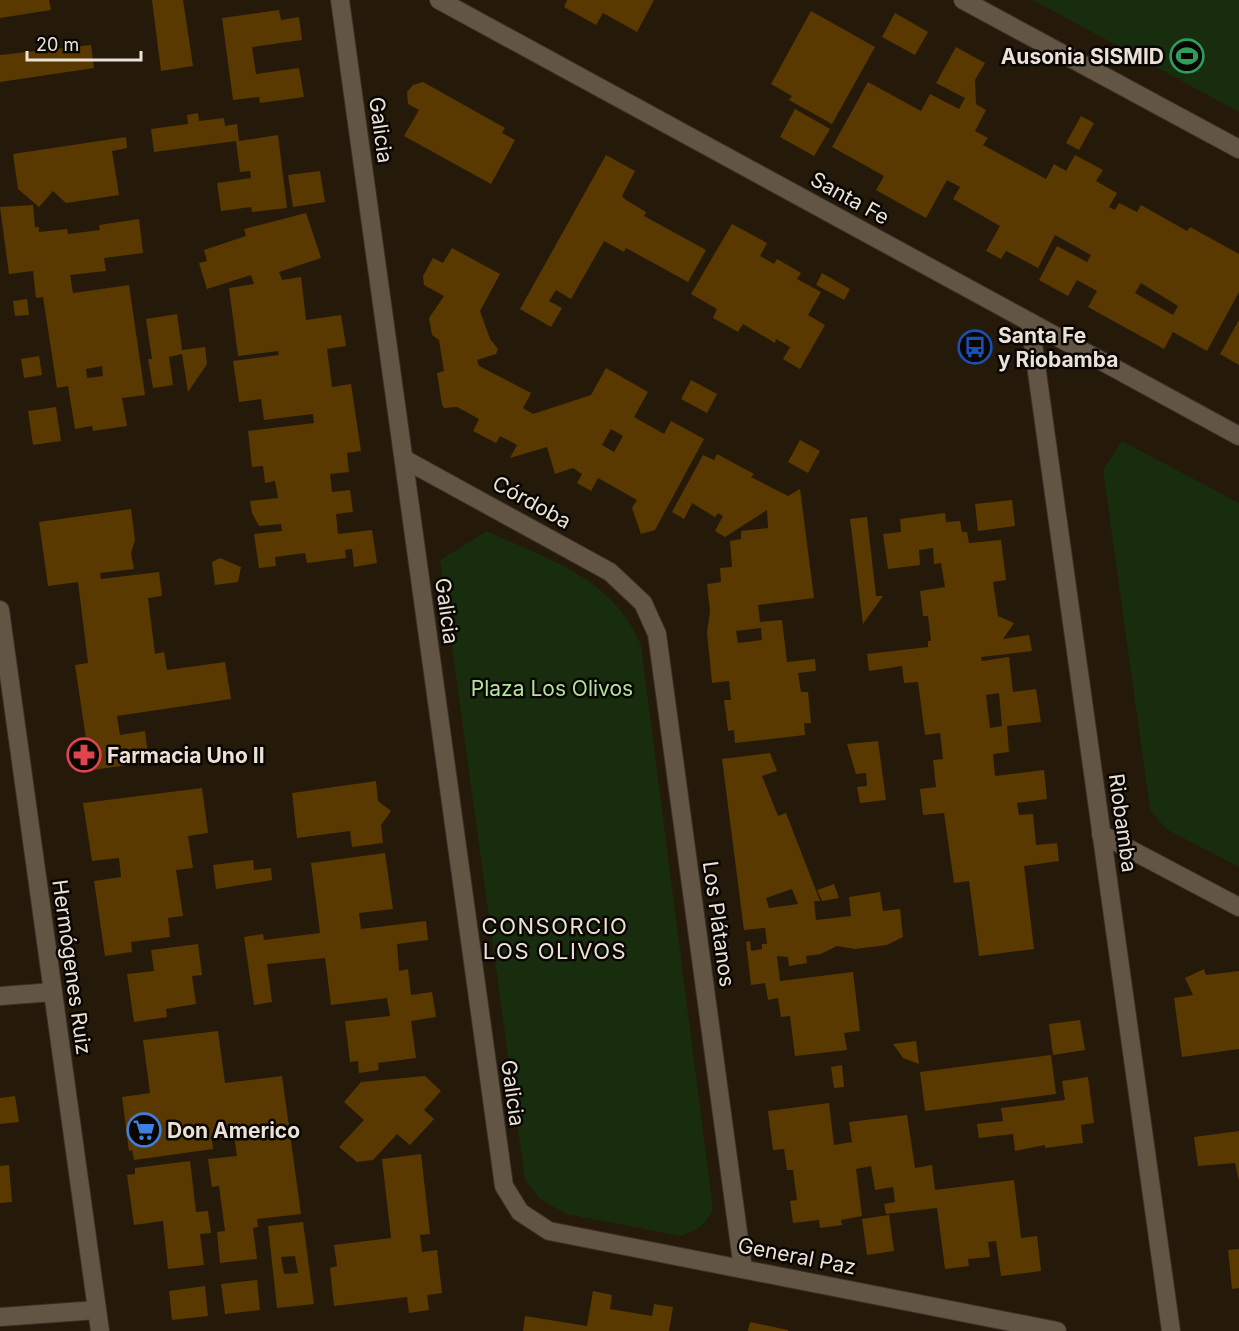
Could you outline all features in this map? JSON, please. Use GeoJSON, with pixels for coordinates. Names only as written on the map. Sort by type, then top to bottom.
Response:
{"type":"FeatureCollection","features":[{"type":"Feature","properties":{"kind":"street","name":"Galicia"},"geometry":{"type":"LineString","coordinates":[[340,0],[501,1172],[512,1200],[530,1220]]}},
{"type":"Feature","properties":{"kind":"street","name":"Santa Fe"},"geometry":{"type":"LineString","coordinates":[[440,0],[1239,436]]}},
{"type":"Feature","properties":{"kind":"street"},"geometry":{"type":"LineString","coordinates":[[963,0],[1239,149]]}},
{"type":"Feature","properties":{"kind":"street","name":"Riobamba"},"geometry":{"type":"LineString","coordinates":[[1030,322],[1171,1331]]}},
{"type":"Feature","properties":{"kind":"street","name":"Córdoba"},"geometry":{"type":"LineString","coordinates":[[404,459],[610,572],[633,592]]}},
{"type":"Feature","properties":{"kind":"street","name":"Los Plátanos"},"geometry":{"type":"LineString","coordinates":[[633,592],[647,609],[657,634],[743,1269]]}},
{"type":"Feature","properties":{"kind":"street","name":"Hermógenes Ruiz"},"geometry":{"type":"LineString","coordinates":[[0,610],[4,672],[53,992],[100,1331]]}},
{"type":"Feature","properties":{"kind":"street"},"geometry":{"type":"LineString","coordinates":[[1101,834],[1239,907]]}},
{"type":"Feature","properties":{"kind":"street"},"geometry":{"type":"LineString","coordinates":[[0,996],[53,992]]}},
{"type":"Feature","properties":{"kind":"street","name":"General Paz"},"geometry":{"type":"LineString","coordinates":[[530,1220],[549,1231],[1058,1331]]}},
{"type":"Feature","properties":{"kind":"street"},"geometry":{"type":"LineString","coordinates":[[0,1317],[97,1310]]}},
{"type":"Feature","properties":{"kind":"green space","name":"Ausonia SISMID"},"geometry":{"type":"Polygon","coordinates":[[[1033,0],[1239,0],[1239,112],[1033,0]]]}},
{"type":"Feature","properties":{"kind":"green space"},"geometry":{"type":"Polygon","coordinates":[[[1122,441],[1239,503],[1239,867],[1166,829],[1150,809],[1103,470],[1122,441]]]}},
{"type":"Feature","properties":{"kind":"green space","name":"Plaza Los Olivos"},"geometry":{"type":"Polygon","coordinates":[[[487,531],[556,562],[597,587],[629,622],[641,645],[713,1209],[708,1219],[700,1227],[681,1236],[566,1214],[540,1199],[525,1180],[440,560],[487,531]]]}},
{"type":"Feature","properties":{"kind":"building"},"geometry":{"type":"Polygon","coordinates":[[[0,0],[49,0],[51,10],[0,18],[0,0]]]}},
{"type":"Feature","properties":{"kind":"building"},"geometry":{"type":"Polygon","coordinates":[[[152,0],[183,0],[193,66],[161,71],[152,0]]]}},
{"type":"Feature","properties":{"kind":"building"},"geometry":{"type":"Polygon","coordinates":[[[567,0],[654,0],[637,32],[603,13],[596,25],[564,7],[567,0]]]}},
{"type":"Feature","properties":{"kind":"building"},"geometry":{"type":"Polygon","coordinates":[[[279,10],[281,20],[299,17],[302,40],[252,47],[256,74],[299,68],[304,97],[260,103],[259,97],[233,100],[222,18],[279,10]]]}},
{"type":"Feature","properties":{"kind":"building"},"geometry":{"type":"Polygon","coordinates":[[[811,11],[875,47],[832,124],[789,100],[792,96],[771,84],[811,11]]]}},
{"type":"Feature","properties":{"kind":"building"},"geometry":{"type":"Polygon","coordinates":[[[895,13],[928,32],[915,55],[882,37],[895,13]]]}},
{"type":"Feature","properties":{"kind":"building"},"geometry":{"type":"Polygon","coordinates":[[[91,45],[94,68],[0,82],[0,55],[91,45]]]}},
{"type":"Feature","properties":{"kind":"building"},"geometry":{"type":"Polygon","coordinates":[[[956,47],[985,63],[975,80],[976,104],[986,110],[975,131],[988,138],[983,145],[1046,179],[1054,164],[1066,171],[1075,155],[1103,170],[1096,181],[1117,193],[1109,207],[1115,210],[1119,203],[1137,212],[1141,205],[1187,231],[1190,227],[1239,254],[1239,292],[1207,351],[1173,332],[1164,349],[1088,307],[1097,291],[1077,280],[1068,296],[1039,280],[1057,246],[1087,262],[1091,255],[1055,235],[1038,268],[1006,251],[1001,259],[986,251],[1000,226],[953,199],[960,187],[947,180],[926,218],[876,190],[884,176],[832,147],[868,82],[921,111],[930,94],[959,109],[965,98],[936,83],[956,47]],[[1141,283],[1135,293],[1173,315],[1178,306],[1141,283]]]}},
{"type":"Feature","properties":{"kind":"building"},"geometry":{"type":"Polygon","coordinates":[[[423,82],[505,128],[502,133],[515,140],[491,184],[404,136],[419,110],[408,104],[407,92],[413,85],[423,82]]]}},
{"type":"Feature","properties":{"kind":"building"},"geometry":{"type":"Polygon","coordinates":[[[795,109],[830,129],[814,156],[780,137],[795,109]]]}},
{"type":"Feature","properties":{"kind":"building"},"geometry":{"type":"Polygon","coordinates":[[[198,113],[199,121],[224,118],[225,126],[237,124],[239,141],[278,135],[287,208],[252,212],[251,207],[221,211],[217,183],[251,178],[250,171],[240,172],[236,141],[154,152],[151,129],[188,124],[187,115],[198,113]]]}},
{"type":"Feature","properties":{"kind":"building"},"geometry":{"type":"Polygon","coordinates":[[[1081,116],[1094,123],[1079,150],[1066,143],[1081,116]]]}},
{"type":"Feature","properties":{"kind":"building"},"geometry":{"type":"Polygon","coordinates":[[[126,137],[127,148],[112,151],[119,195],[66,203],[53,191],[39,207],[18,189],[13,154],[126,137]]]}},
{"type":"Feature","properties":{"kind":"building"},"geometry":{"type":"Polygon","coordinates":[[[606,155],[635,171],[622,196],[626,200],[646,212],[644,216],[706,250],[688,282],[626,248],[624,252],[604,241],[571,299],[556,290],[549,301],[562,308],[551,327],[520,309],[606,155]]]}},
{"type":"Feature","properties":{"kind":"building"},"geometry":{"type":"Polygon","coordinates":[[[320,171],[325,202],[293,207],[288,175],[320,171]]]}},
{"type":"Feature","properties":{"kind":"building"},"geometry":{"type":"Polygon","coordinates":[[[33,205],[35,227],[39,227],[39,232],[67,229],[68,234],[100,230],[99,225],[139,219],[143,253],[104,258],[106,271],[70,275],[73,293],[129,285],[145,395],[122,398],[127,426],[93,431],[92,426],[75,429],[68,386],[57,388],[43,297],[36,298],[33,271],[9,274],[0,207],[33,205]],[[102,366],[86,369],[87,378],[103,376],[102,366]]]}},
{"type":"Feature","properties":{"kind":"building"},"geometry":{"type":"Polygon","coordinates":[[[306,213],[321,258],[279,272],[282,280],[301,277],[306,320],[341,315],[346,346],[327,349],[332,387],[351,384],[361,451],[347,453],[349,472],[330,474],[332,492],[350,490],[353,512],[336,514],[338,534],[372,530],[377,563],[354,567],[352,549],[345,550],[346,558],[307,563],[305,553],[275,557],[276,566],[259,568],[254,534],[282,531],[281,524],[259,526],[252,513],[250,501],[278,498],[275,481],[265,483],[263,466],[252,467],[248,431],[314,423],[313,414],[264,420],[261,399],[239,402],[233,361],[279,355],[278,351],[238,356],[229,288],[254,284],[251,275],[207,289],[199,263],[207,261],[204,250],[246,236],[244,229],[306,213]]]}},
{"type":"Feature","properties":{"kind":"building"},"geometry":{"type":"Polygon","coordinates":[[[732,224],[767,243],[760,256],[774,264],[777,259],[801,273],[797,279],[821,292],[808,315],[825,325],[800,369],[783,359],[790,347],[776,339],[775,343],[743,324],[738,332],[713,318],[717,309],[691,294],[732,224]]]}},
{"type":"Feature","properties":{"kind":"building"},"geometry":{"type":"Polygon","coordinates":[[[452,248],[500,274],[480,311],[490,339],[498,349],[496,354],[477,360],[479,366],[531,393],[523,408],[533,414],[591,395],[606,368],[648,392],[634,417],[664,434],[671,421],[704,439],[655,530],[641,534],[632,508],[637,500],[598,478],[591,491],[577,483],[582,474],[573,468],[555,474],[547,447],[510,458],[517,445],[500,436],[496,443],[473,431],[479,419],[457,407],[444,408],[437,373],[444,371],[439,340],[432,335],[429,318],[444,296],[424,285],[423,276],[433,258],[443,263],[452,248]],[[611,429],[602,445],[614,452],[623,436],[611,429]]]}},
{"type":"Feature","properties":{"kind":"building"},"geometry":{"type":"Polygon","coordinates":[[[822,273],[850,289],[844,300],[816,285],[822,273]]]}},
{"type":"Feature","properties":{"kind":"building"},"geometry":{"type":"Polygon","coordinates":[[[27,299],[29,315],[15,316],[13,301],[27,299]]]}},
{"type":"Feature","properties":{"kind":"building"},"geometry":{"type":"Polygon","coordinates":[[[177,314],[182,350],[205,347],[207,364],[188,392],[182,354],[169,357],[173,385],[153,388],[148,359],[152,359],[146,319],[177,314]]]}},
{"type":"Feature","properties":{"kind":"building"},"geometry":{"type":"Polygon","coordinates":[[[1239,320],[1239,365],[1220,354],[1239,320]]]}},
{"type":"Feature","properties":{"kind":"building"},"geometry":{"type":"Polygon","coordinates":[[[39,356],[42,375],[24,378],[21,359],[39,356]]]}},
{"type":"Feature","properties":{"kind":"building"},"geometry":{"type":"Polygon","coordinates":[[[691,380],[717,394],[707,413],[681,399],[691,380]]]}},
{"type":"Feature","properties":{"kind":"building"},"geometry":{"type":"Polygon","coordinates":[[[56,407],[61,441],[33,445],[28,411],[56,407]]]}},
{"type":"Feature","properties":{"kind":"building"},"geometry":{"type":"Polygon","coordinates":[[[800,440],[820,451],[808,473],[788,462],[800,440]]]}},
{"type":"Feature","properties":{"kind":"building"},"geometry":{"type":"Polygon","coordinates":[[[717,454],[754,474],[751,477],[788,496],[800,489],[814,598],[758,605],[760,622],[782,620],[787,662],[815,659],[816,671],[798,673],[801,692],[808,692],[811,723],[804,723],[805,735],[735,743],[734,730],[728,731],[724,700],[731,700],[729,681],[712,683],[707,632],[710,611],[707,584],[721,582],[720,568],[732,567],[730,541],[741,539],[741,531],[768,528],[767,510],[725,537],[715,531],[723,516],[718,513],[715,517],[692,503],[684,519],[672,512],[703,455],[714,460],[717,454]],[[761,628],[736,631],[738,643],[762,640],[761,628]]]}},
{"type":"Feature","properties":{"kind":"building"},"geometry":{"type":"Polygon","coordinates":[[[1012,500],[1015,526],[978,531],[975,504],[1012,500]]]}},
{"type":"Feature","properties":{"kind":"building"},"geometry":{"type":"Polygon","coordinates":[[[131,509],[135,540],[131,553],[134,569],[100,573],[101,579],[159,572],[162,596],[148,598],[155,654],[164,652],[167,670],[225,662],[231,699],[117,716],[120,735],[145,731],[149,762],[79,772],[75,741],[86,739],[75,665],[88,663],[78,582],[48,586],[39,522],[131,509]]]}},
{"type":"Feature","properties":{"kind":"building"},"geometry":{"type":"Polygon","coordinates":[[[945,513],[946,522],[960,521],[962,532],[967,532],[969,543],[1001,540],[1006,580],[993,582],[998,616],[1014,623],[1003,639],[1029,635],[1032,651],[981,657],[982,661],[1009,657],[1013,692],[1036,689],[1041,722],[1007,726],[1009,752],[993,754],[995,776],[1044,770],[1047,799],[1017,803],[1019,815],[1033,814],[1036,845],[1057,843],[1059,861],[1024,866],[1034,949],[979,956],[969,881],[954,883],[944,813],[923,815],[920,789],[936,787],[933,760],[943,759],[940,733],[925,735],[918,682],[904,683],[902,666],[869,671],[867,654],[928,647],[928,641],[931,641],[928,616],[923,616],[920,591],[945,587],[941,563],[934,564],[933,548],[919,550],[920,565],[888,569],[883,534],[901,532],[900,519],[945,513]],[[999,693],[986,695],[990,728],[1002,726],[999,693]]]}},
{"type":"Feature","properties":{"kind":"building"},"geometry":{"type":"Polygon","coordinates":[[[867,517],[876,596],[883,596],[863,624],[850,519],[867,517]]]}},
{"type":"Feature","properties":{"kind":"building"},"geometry":{"type":"Polygon","coordinates":[[[220,558],[241,567],[238,582],[215,585],[212,562],[220,558]]]}},
{"type":"Feature","properties":{"kind":"building"},"geometry":{"type":"Polygon","coordinates":[[[878,741],[886,800],[860,803],[857,787],[867,786],[866,773],[856,774],[847,744],[878,741]]]}},
{"type":"Feature","properties":{"kind":"building"},"geometry":{"type":"Polygon","coordinates":[[[770,753],[777,771],[762,776],[778,816],[786,813],[820,901],[814,901],[816,920],[851,916],[849,897],[880,892],[883,911],[900,909],[903,937],[887,945],[855,949],[837,946],[821,954],[806,956],[807,963],[789,966],[788,957],[777,956],[780,981],[853,972],[860,1031],[844,1033],[847,1050],[795,1056],[790,1016],[781,1017],[778,998],[768,1000],[765,983],[751,985],[746,942],[750,941],[751,951],[762,949],[762,944],[767,944],[765,928],[744,930],[722,759],[770,753]],[[792,889],[766,898],[769,908],[798,904],[792,889]]]}},
{"type":"Feature","properties":{"kind":"building"},"geometry":{"type":"Polygon","coordinates":[[[376,781],[378,801],[391,811],[381,825],[383,843],[352,847],[350,831],[297,838],[292,793],[376,781]]]}},
{"type":"Feature","properties":{"kind":"building"},"geometry":{"type":"Polygon","coordinates":[[[202,788],[208,833],[188,836],[193,868],[176,870],[183,916],[168,918],[170,937],[131,942],[132,952],[105,956],[94,881],[121,877],[119,858],[92,861],[83,803],[202,788]]]}},
{"type":"Feature","properties":{"kind":"building"},"geometry":{"type":"Polygon","coordinates":[[[385,853],[393,909],[359,913],[361,929],[426,921],[428,940],[397,944],[399,971],[408,969],[411,995],[432,992],[436,1017],[411,1021],[416,1058],[378,1063],[379,1070],[359,1073],[358,1061],[350,1062],[345,1021],[390,1016],[387,998],[331,1005],[325,958],[267,964],[272,1002],[254,1005],[244,937],[263,934],[264,940],[320,933],[311,863],[385,853]]]}},
{"type":"Feature","properties":{"kind":"building"},"geometry":{"type":"Polygon","coordinates":[[[253,860],[254,870],[271,868],[272,880],[216,889],[213,865],[253,860]]]}},
{"type":"Feature","properties":{"kind":"building"},"geometry":{"type":"Polygon","coordinates":[[[834,884],[839,898],[822,901],[817,890],[834,884]]]}},
{"type":"Feature","properties":{"kind":"building"},"geometry":{"type":"Polygon","coordinates":[[[198,944],[202,975],[192,976],[196,1004],[166,1009],[167,1017],[134,1022],[127,974],[154,971],[151,950],[198,944]]]}},
{"type":"Feature","properties":{"kind":"building"},"geometry":{"type":"Polygon","coordinates":[[[1204,969],[1206,975],[1239,971],[1239,1049],[1182,1057],[1174,998],[1193,995],[1185,978],[1204,969]]]}},
{"type":"Feature","properties":{"kind":"building"},"geometry":{"type":"Polygon","coordinates":[[[1080,1020],[1085,1050],[1053,1055],[1049,1024],[1080,1020]]]}},
{"type":"Feature","properties":{"kind":"building"},"geometry":{"type":"Polygon","coordinates":[[[218,1031],[225,1083],[282,1076],[301,1214],[257,1219],[258,1227],[253,1228],[257,1259],[220,1263],[217,1232],[225,1231],[219,1186],[212,1187],[208,1159],[237,1156],[234,1136],[212,1139],[213,1149],[134,1160],[132,1150],[129,1151],[122,1097],[150,1093],[143,1040],[218,1031]]]}},
{"type":"Feature","properties":{"kind":"building"},"geometry":{"type":"Polygon","coordinates":[[[916,1041],[919,1064],[903,1058],[893,1044],[916,1041]]]}},
{"type":"Feature","properties":{"kind":"building"},"geometry":{"type":"Polygon","coordinates":[[[1051,1055],[1056,1094],[925,1111],[920,1072],[1051,1055]]]}},
{"type":"Feature","properties":{"kind":"building"},"geometry":{"type":"Polygon","coordinates":[[[842,1065],[844,1087],[834,1088],[831,1067],[842,1065]]]}},
{"type":"Feature","properties":{"kind":"building"},"geometry":{"type":"Polygon","coordinates":[[[425,1076],[441,1091],[424,1110],[434,1119],[410,1145],[397,1134],[373,1160],[357,1162],[339,1147],[364,1120],[344,1102],[361,1082],[425,1076]]]}},
{"type":"Feature","properties":{"kind":"building"},"geometry":{"type":"Polygon","coordinates":[[[1088,1077],[1094,1123],[1081,1125],[1083,1143],[1045,1148],[1045,1145],[1015,1151],[1013,1134],[979,1138],[977,1124],[1003,1121],[1001,1108],[1065,1100],[1062,1081],[1088,1077]]]}},
{"type":"Feature","properties":{"kind":"building"},"geometry":{"type":"Polygon","coordinates":[[[15,1096],[19,1122],[0,1124],[0,1098],[15,1096]]]}},
{"type":"Feature","properties":{"kind":"building"},"geometry":{"type":"Polygon","coordinates":[[[829,1103],[834,1145],[852,1142],[849,1122],[907,1115],[915,1168],[932,1165],[935,1190],[1014,1180],[1021,1238],[1037,1236],[1041,1271],[1001,1276],[996,1241],[988,1242],[990,1257],[968,1259],[969,1266],[945,1269],[937,1208],[886,1214],[884,1204],[895,1202],[893,1187],[875,1190],[871,1166],[856,1169],[862,1216],[841,1220],[842,1225],[820,1228],[819,1220],[793,1223],[790,1201],[797,1200],[793,1170],[787,1170],[784,1149],[773,1150],[768,1111],[829,1103]]]}},
{"type":"Feature","properties":{"kind":"building"},"geometry":{"type":"Polygon","coordinates":[[[1239,1131],[1239,1181],[1235,1163],[1198,1166],[1194,1137],[1239,1131]]]}},
{"type":"Feature","properties":{"kind":"building"},"geometry":{"type":"Polygon","coordinates":[[[421,1154],[430,1234],[420,1235],[422,1252],[437,1250],[442,1293],[427,1295],[429,1310],[409,1313],[407,1297],[334,1306],[330,1268],[337,1266],[334,1245],[391,1238],[382,1159],[421,1154]]]}},
{"type":"Feature","properties":{"kind":"building"},"geometry":{"type":"Polygon","coordinates":[[[190,1161],[196,1212],[208,1211],[211,1233],[200,1234],[204,1265],[168,1269],[163,1221],[134,1225],[127,1175],[135,1174],[135,1168],[190,1161]]]}},
{"type":"Feature","properties":{"kind":"building"},"geometry":{"type":"Polygon","coordinates":[[[9,1165],[12,1202],[0,1203],[0,1166],[9,1165]]]}},
{"type":"Feature","properties":{"kind":"building"},"geometry":{"type":"Polygon","coordinates":[[[889,1215],[894,1251],[867,1255],[862,1219],[889,1215]]]}},
{"type":"Feature","properties":{"kind":"building"},"geometry":{"type":"Polygon","coordinates":[[[303,1222],[314,1304],[277,1308],[268,1226],[303,1222]],[[295,1256],[281,1257],[284,1274],[298,1273],[295,1256]]]}},
{"type":"Feature","properties":{"kind":"building"},"geometry":{"type":"Polygon","coordinates":[[[1239,1249],[1239,1288],[1232,1289],[1228,1250],[1239,1249]]]}},
{"type":"Feature","properties":{"kind":"building"},"geometry":{"type":"Polygon","coordinates":[[[257,1280],[260,1310],[225,1314],[221,1284],[257,1280]]]}},
{"type":"Feature","properties":{"kind":"building"},"geometry":{"type":"Polygon","coordinates":[[[205,1286],[208,1316],[172,1320],[169,1291],[205,1286]]]}},
{"type":"Feature","properties":{"kind":"building"},"geometry":{"type":"Polygon","coordinates":[[[593,1291],[612,1295],[610,1309],[652,1316],[654,1304],[673,1307],[669,1331],[523,1331],[525,1316],[587,1326],[593,1291]]]}},
{"type":"Feature","properties":{"kind":"building"},"geometry":{"type":"Polygon","coordinates":[[[750,1322],[788,1330],[788,1331],[748,1331],[750,1322]]]}},
{"type":"Feature","properties":{"kind":"place","name":"Ausonia SISMID"},"geometry":{"type":"Point","coordinates":[1187,56]}},
{"type":"Feature","properties":{"kind":"place","name":"Santa Fe y Riobamba"},"geometry":{"type":"Point","coordinates":[975,347]}},
{"type":"Feature","properties":{"kind":"place","name":"Farmacia Uno II"},"geometry":{"type":"Point","coordinates":[84,755]}},
{"type":"Feature","properties":{"kind":"place","name":"Don Americo"},"geometry":{"type":"Point","coordinates":[144,1130]}},
{"type":"Feature","properties":{"kind":"district","name":"CONSORCIO LOS OLIVOS"},"geometry":{"type":"Point","coordinates":[555,938]}}]}
